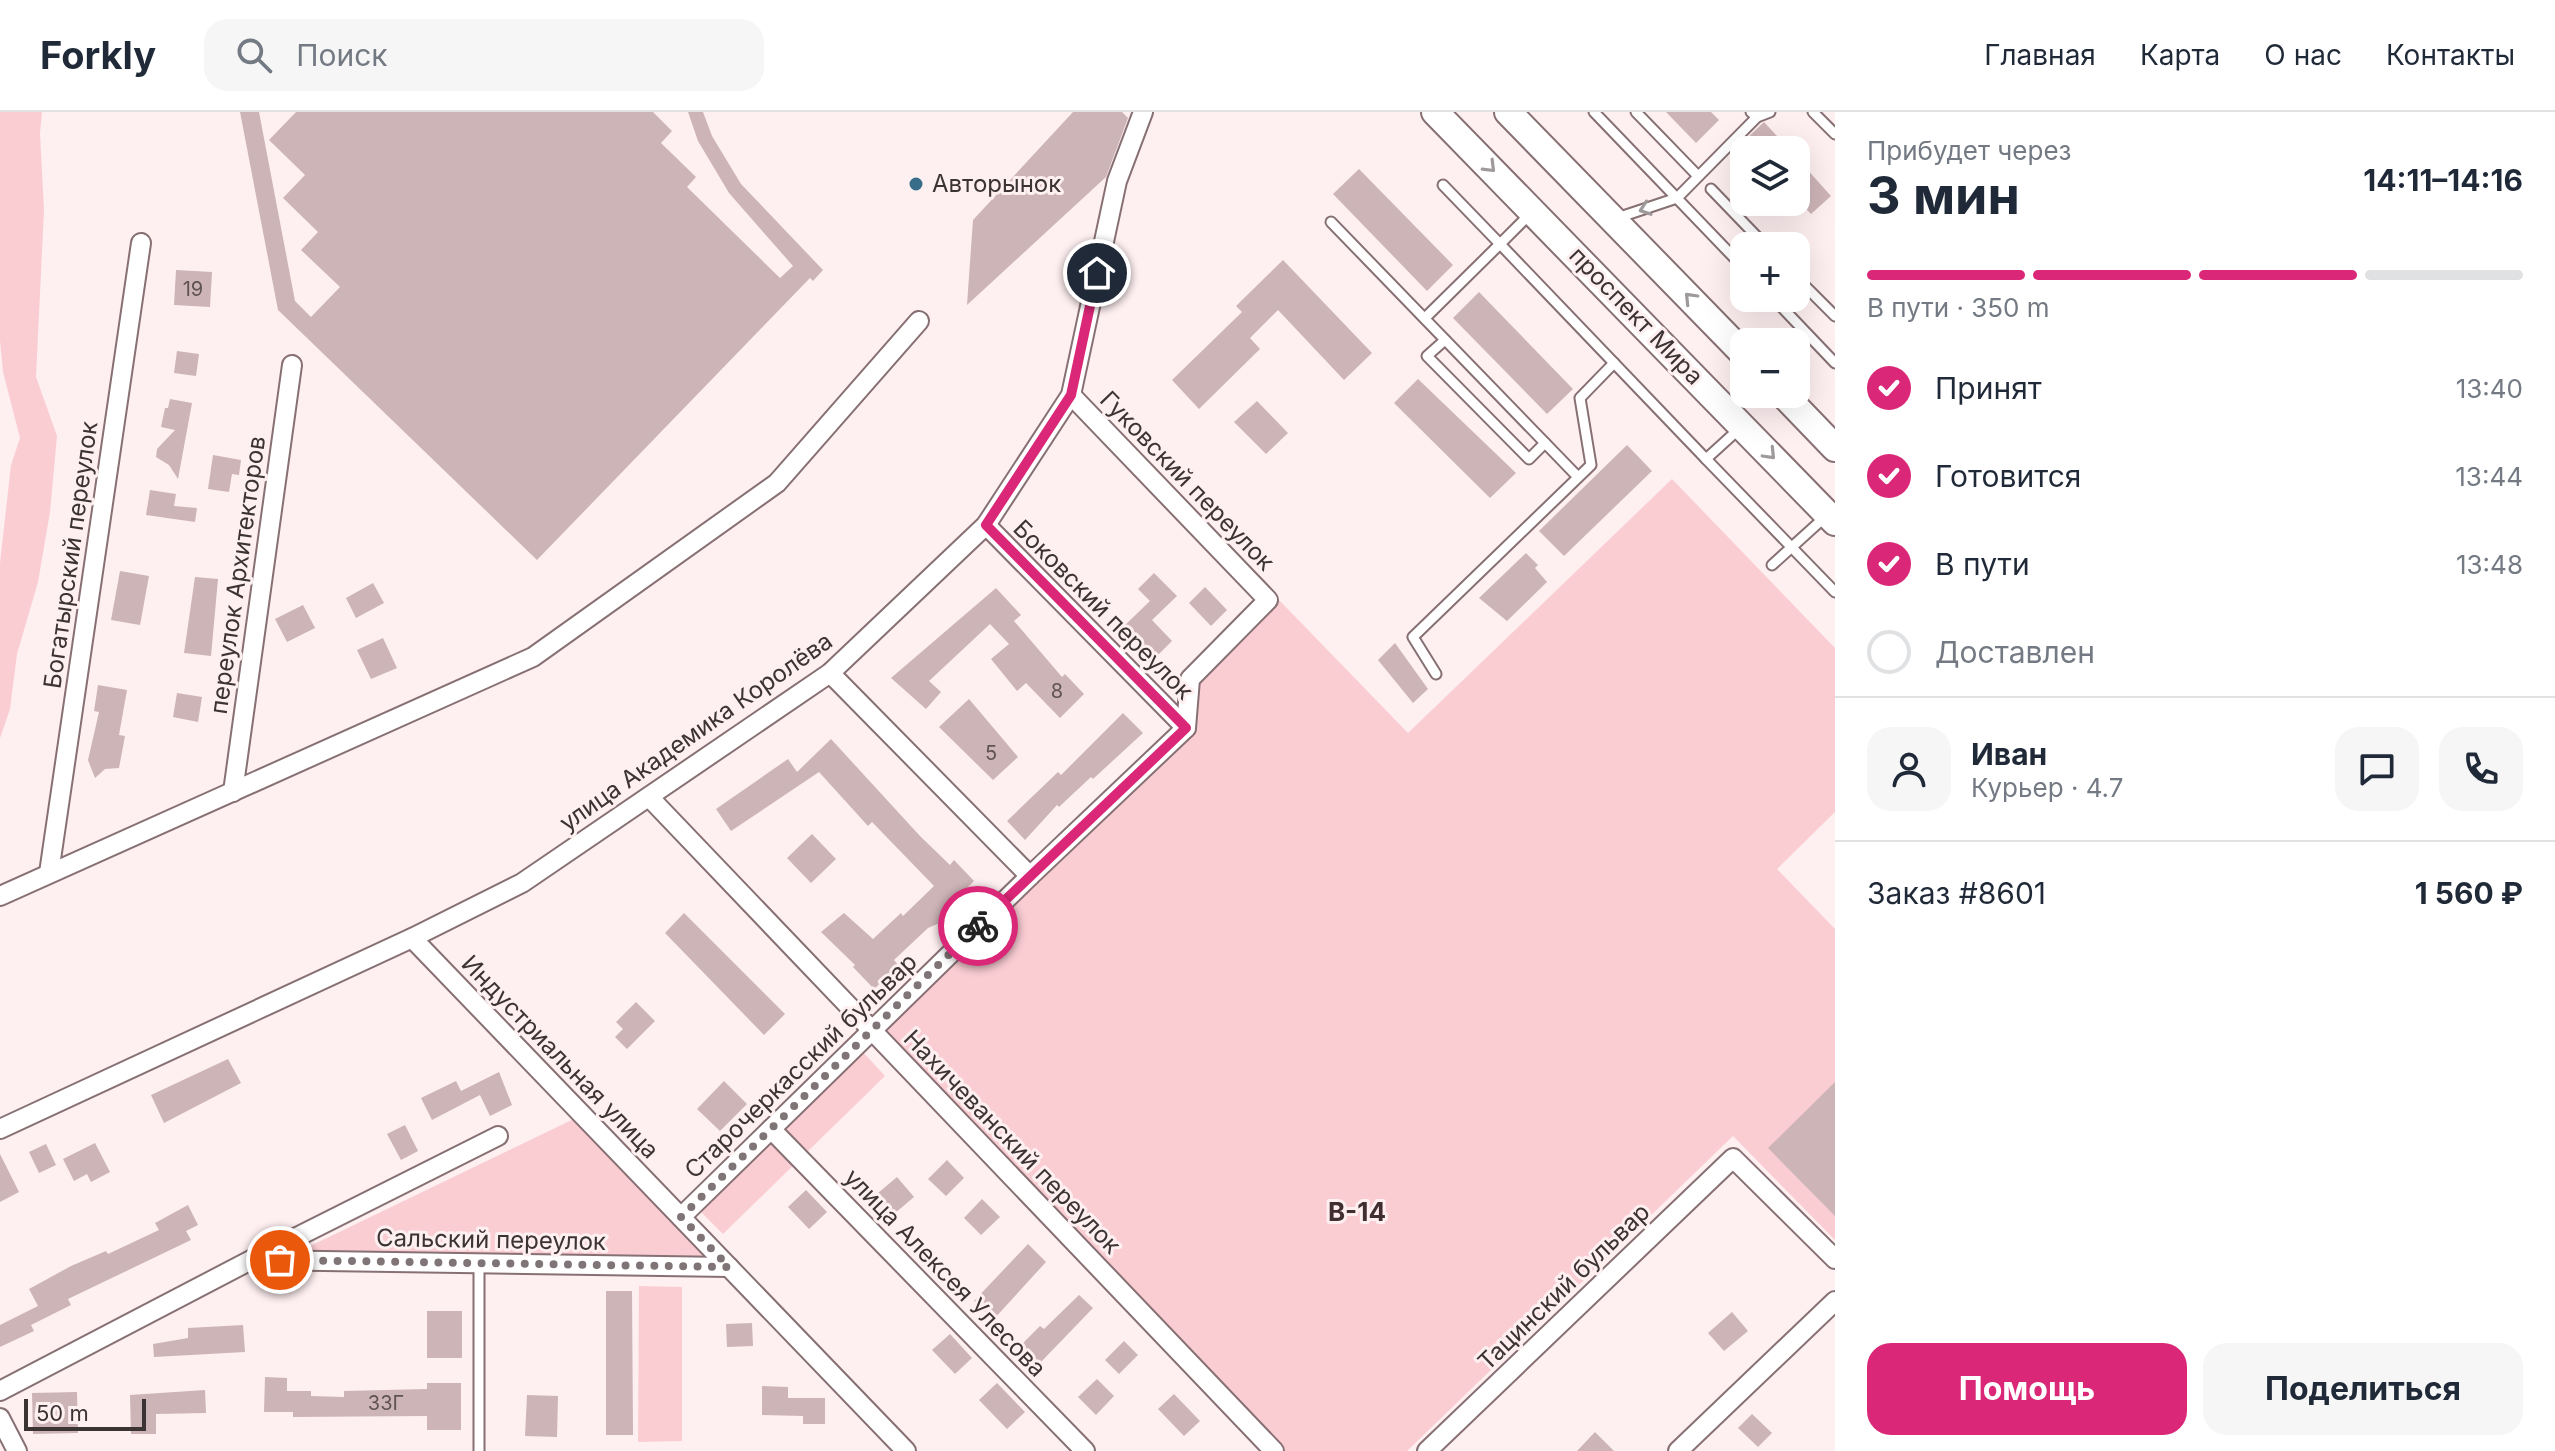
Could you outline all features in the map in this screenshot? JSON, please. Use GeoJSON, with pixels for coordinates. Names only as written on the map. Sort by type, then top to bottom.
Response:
{"type":"FeatureCollection","features":[{"type":"Feature","properties":{"kind":"street","name":"улица Академика Королёва"},"geometry":{"type":"LineString","coordinates":[[0,1129],[412,938],[522,883],[830,673],[986,525],[1071,395],[1117,181],[1143,112]]}},
{"type":"Feature","properties":{"kind":"street","name":"проспект Мира"},"geometry":{"type":"LineString","coordinates":[[1435,112],[1831,518]]}},
{"type":"Feature","properties":{"kind":"street"},"geometry":{"type":"LineString","coordinates":[[1508,112],[1730,340]]}},
{"type":"Feature","properties":{"kind":"street","name":"Богатырский переулок"},"geometry":{"type":"LineString","coordinates":[[49,873],[141,243]]}},
{"type":"Feature","properties":{"kind":"street"},"geometry":{"type":"LineString","coordinates":[[0,896],[533,657],[777,483],[919,321]]}},
{"type":"Feature","properties":{"kind":"street","name":"переулок Архитекторов"},"geometry":{"type":"LineString","coordinates":[[233,792],[292,365]]}},
{"type":"Feature","properties":{"kind":"street","name":"Гуковский переулок"},"geometry":{"type":"LineString","coordinates":[[1071,395],[1268,600],[1190,679],[1186,728]]}},
{"type":"Feature","properties":{"kind":"street"},"geometry":{"type":"LineString","coordinates":[[1796,408],[1835,448]]}},
{"type":"Feature","properties":{"kind":"street","name":"Боковский переулок"},"geometry":{"type":"LineString","coordinates":[[986,525],[1186,728]]}},
{"type":"Feature","properties":{"kind":"street"},"geometry":{"type":"LineString","coordinates":[[830,673],[1030,876]]}},
{"type":"Feature","properties":{"kind":"street","name":"Старочеркасский бульвар"},"geometry":{"type":"LineString","coordinates":[[681,1217],[1186,728]]}},
{"type":"Feature","properties":{"kind":"street","name":"Нахичеванский переулок"},"geometry":{"type":"LineString","coordinates":[[649,797],[1274,1451]]}},
{"type":"Feature","properties":{"kind":"street","name":"Индустриальная улица"},"geometry":{"type":"LineString","coordinates":[[412,938],[906,1451]]}},
{"type":"Feature","properties":{"kind":"street","name":"улица Алексея Улесова"},"geometry":{"type":"LineString","coordinates":[[771,1129],[1085,1451]]}},
{"type":"Feature","properties":{"kind":"street","name":"Сальский переулок"},"geometry":{"type":"LineString","coordinates":[[0,1391],[498,1136]]}},
{"type":"Feature","properties":{"kind":"street","name":"Тацинский бульвар"},"geometry":{"type":"LineString","coordinates":[[1427,1451],[1733,1158],[1835,1259]]}},
{"type":"Feature","properties":{"kind":"street","name":"Сальский переулок"},"geometry":{"type":"LineString","coordinates":[[251,1260],[729,1267]]}},
{"type":"Feature","properties":{"kind":"street"},"geometry":{"type":"LineString","coordinates":[[1678,1451],[1835,1301]]}},
{"type":"Feature","properties":{"kind":"street"},"geometry":{"type":"LineString","coordinates":[[0,1418],[17,1451]]}},
{"type":"Feature","properties":{"kind":"lane"},"geometry":{"type":"LineString","coordinates":[[1594,112],[1730,253]]}},
{"type":"Feature","properties":{"kind":"lane"},"geometry":{"type":"LineString","coordinates":[[1636,112],[1698,176]]}},
{"type":"Feature","properties":{"kind":"lane"},"geometry":{"type":"LineString","coordinates":[[1613,220],[1677,198],[1754,115],[1770,112]]}},
{"type":"Feature","properties":{"kind":"lane"},"geometry":{"type":"LineString","coordinates":[[1813,112],[1835,134]]}},
{"type":"Feature","properties":{"kind":"lane"},"geometry":{"type":"LineString","coordinates":[[1443,185],[1835,592]]}},
{"type":"Feature","properties":{"kind":"lane"},"geometry":{"type":"LineString","coordinates":[[1711,189],[1752,232]]}},
{"type":"Feature","properties":{"kind":"lane"},"geometry":{"type":"LineString","coordinates":[[1425,318],[1533,211]]}},
{"type":"Feature","properties":{"kind":"lane"},"geometry":{"type":"LineString","coordinates":[[1331,222],[1578,477]]}},
{"type":"Feature","properties":{"kind":"lane"},"geometry":{"type":"LineString","coordinates":[[1810,291],[1835,316]]}},
{"type":"Feature","properties":{"kind":"lane"},"geometry":{"type":"LineString","coordinates":[[1786,312],[1835,363]]}},
{"type":"Feature","properties":{"kind":"lane"},"geometry":{"type":"LineString","coordinates":[[1445,340],[1427,356],[1529,459],[1545,443]]}},
{"type":"Feature","properties":{"kind":"lane"},"geometry":{"type":"LineString","coordinates":[[1436,674],[1413,637],[1591,465],[1580,398],[1614,363]]}},
{"type":"Feature","properties":{"kind":"lane"},"geometry":{"type":"LineString","coordinates":[[1706,459],[1743,426]]}},
{"type":"Feature","properties":{"kind":"lane"},"geometry":{"type":"LineString","coordinates":[[1772,565],[1831,518]]}},
{"type":"Feature","properties":{"kind":"lane"},"geometry":{"type":"LineString","coordinates":[[479,1265],[479,1451]]}},
{"type":"Feature","properties":{"kind":"shaded area"},"geometry":{"type":"Polygon","coordinates":[[[0,112],[42,112],[40,133],[44,210],[36,377],[57,436],[50,512],[38,582],[17,654],[10,709],[0,738],[0,563],[11,465],[20,438],[3,372],[0,341],[0,112]]]}},
{"type":"Feature","properties":{"kind":"shaded area"},"geometry":{"type":"Polygon","coordinates":[[[1672,479],[1835,648],[1835,812],[1777,869],[1835,929],[1835,1240],[1733,1136],[1407,1451],[1282,1451],[880,1032],[1194,729],[1200,681],[1279,600],[1408,733],[1672,479]]]}},
{"type":"Feature","properties":{"kind":"shaded area"},"geometry":{"type":"Polygon","coordinates":[[[861,1050],[885,1076],[723,1234],[700,1211],[861,1050]]]}},
{"type":"Feature","properties":{"kind":"shaded area"},"geometry":{"type":"Polygon","coordinates":[[[578,1117],[711,1255],[707,1260],[299,1257],[302,1250],[578,1117]]]}},
{"type":"Feature","properties":{"kind":"shaded area"},"geometry":{"type":"Polygon","coordinates":[[[639,1286],[682,1287],[682,1441],[638,1442],[639,1286]]]}},
{"type":"Feature","properties":{"kind":"building"},"geometry":{"type":"Polygon","coordinates":[[[240,112],[259,112],[295,301],[311,317],[340,287],[301,250],[318,232],[283,198],[305,175],[269,140],[296,112],[653,112],[672,131],[661,143],[696,177],[687,187],[780,278],[793,266],[729,193],[698,141],[688,112],[703,112],[712,136],[741,184],[823,270],[813,281],[810,278],[537,560],[278,310],[240,112]]]}},
{"type":"Feature","properties":{"kind":"building"},"geometry":{"type":"Polygon","coordinates":[[[1073,112],[1122,112],[1128,118],[1106,177],[967,305],[973,220],[1073,112]]]}},
{"type":"Feature","properties":{"kind":"building"},"geometry":{"type":"Polygon","coordinates":[[[1666,112],[1711,112],[1719,120],[1696,143],[1666,112]]]}},
{"type":"Feature","properties":{"kind":"building"},"geometry":{"type":"Polygon","coordinates":[[[1764,122],[1777,136],[1749,136],[1764,122]]]}},
{"type":"Feature","properties":{"kind":"building"},"geometry":{"type":"Polygon","coordinates":[[[1359,169],[1453,265],[1427,291],[1333,194],[1359,169]]]}},
{"type":"Feature","properties":{"kind":"building"},"geometry":{"type":"Polygon","coordinates":[[[1810,173],[1831,196],[1810,213],[1810,173]]]}},
{"type":"Feature","properties":{"kind":"building"},"geometry":{"type":"Polygon","coordinates":[[[1283,260],[1372,353],[1344,380],[1278,310],[1250,338],[1260,349],[1199,409],[1172,380],[1242,312],[1236,306],[1283,260]]]}},
{"type":"Feature","properties":{"kind":"building"},"geometry":{"type":"Polygon","coordinates":[[[176,270],[212,272],[210,307],[174,305],[176,270]]]}},
{"type":"Feature","properties":{"kind":"building"},"geometry":{"type":"Polygon","coordinates":[[[1479,292],[1573,389],[1547,414],[1453,318],[1479,292]]]}},
{"type":"Feature","properties":{"kind":"building"},"geometry":{"type":"Polygon","coordinates":[[[177,351],[199,354],[196,376],[174,373],[177,351]]]}},
{"type":"Feature","properties":{"kind":"building"},"geometry":{"type":"Polygon","coordinates":[[[1418,379],[1516,473],[1490,498],[1394,403],[1418,379]]]}},
{"type":"Feature","properties":{"kind":"building"},"geometry":{"type":"Polygon","coordinates":[[[170,399],[192,403],[178,479],[169,465],[156,457],[157,449],[175,430],[161,427],[170,399]]]}},
{"type":"Feature","properties":{"kind":"building"},"geometry":{"type":"Polygon","coordinates":[[[1257,401],[1288,433],[1266,454],[1234,422],[1257,401]]]}},
{"type":"Feature","properties":{"kind":"building"},"geometry":{"type":"Polygon","coordinates":[[[1627,445],[1652,471],[1564,556],[1539,531],[1627,445]]]}},
{"type":"Feature","properties":{"kind":"building"},"geometry":{"type":"Polygon","coordinates":[[[213,455],[241,460],[239,475],[232,474],[229,492],[208,489],[213,455]]]}},
{"type":"Feature","properties":{"kind":"building"},"geometry":{"type":"Polygon","coordinates":[[[150,490],[176,494],[174,506],[197,508],[195,522],[146,515],[150,490]]]}},
{"type":"Feature","properties":{"kind":"building"},"geometry":{"type":"Polygon","coordinates":[[[1526,553],[1538,565],[1535,568],[1547,582],[1507,621],[1479,598],[1526,553]]]}},
{"type":"Feature","properties":{"kind":"building"},"geometry":{"type":"Polygon","coordinates":[[[120,571],[149,576],[140,625],[111,620],[120,571]]]}},
{"type":"Feature","properties":{"kind":"building"},"geometry":{"type":"Polygon","coordinates":[[[1154,573],[1177,596],[1152,620],[1172,641],[1154,659],[1123,627],[1150,601],[1138,589],[1154,573]]]}},
{"type":"Feature","properties":{"kind":"building"},"geometry":{"type":"Polygon","coordinates":[[[195,577],[218,579],[211,656],[184,653],[195,577]]]}},
{"type":"Feature","properties":{"kind":"building"},"geometry":{"type":"Polygon","coordinates":[[[373,583],[384,603],[356,618],[346,598],[373,583]]]}},
{"type":"Feature","properties":{"kind":"building"},"geometry":{"type":"Polygon","coordinates":[[[1205,587],[1227,610],[1211,626],[1189,603],[1205,587]]]}},
{"type":"Feature","properties":{"kind":"building"},"geometry":{"type":"Polygon","coordinates":[[[996,588],[1021,615],[1014,621],[1062,677],[1065,674],[1084,694],[1060,718],[1026,683],[1017,691],[991,659],[1009,644],[990,624],[929,681],[941,692],[926,709],[891,678],[996,588]]]}},
{"type":"Feature","properties":{"kind":"building"},"geometry":{"type":"Polygon","coordinates":[[[303,605],[315,628],[287,642],[275,619],[303,605]]]}},
{"type":"Feature","properties":{"kind":"building"},"geometry":{"type":"Polygon","coordinates":[[[383,638],[397,668],[371,679],[357,650],[383,638]]]}},
{"type":"Feature","properties":{"kind":"building"},"geometry":{"type":"Polygon","coordinates":[[[1395,643],[1428,689],[1413,703],[1378,660],[1395,643]]]}},
{"type":"Feature","properties":{"kind":"building"},"geometry":{"type":"Polygon","coordinates":[[[98,685],[127,690],[119,735],[125,736],[119,768],[105,769],[95,778],[88,760],[99,712],[94,711],[98,685]]]}},
{"type":"Feature","properties":{"kind":"building"},"geometry":{"type":"Polygon","coordinates":[[[177,693],[202,697],[198,722],[173,717],[177,693]]]}},
{"type":"Feature","properties":{"kind":"building"},"geometry":{"type":"Polygon","coordinates":[[[969,699],[1018,757],[993,780],[939,727],[969,699]]]}},
{"type":"Feature","properties":{"kind":"building"},"geometry":{"type":"Polygon","coordinates":[[[1123,713],[1143,733],[1093,779],[1091,777],[1059,807],[1057,805],[1025,840],[1007,821],[1058,772],[1061,775],[1123,713]]]}},
{"type":"Feature","properties":{"kind":"building"},"geometry":{"type":"Polygon","coordinates":[[[831,739],[920,836],[950,865],[954,860],[974,881],[947,908],[944,921],[928,928],[894,960],[899,966],[874,989],[853,967],[855,965],[821,932],[844,913],[873,939],[934,886],[872,822],[868,826],[819,772],[731,831],[716,809],[788,759],[797,772],[831,739]]]}},
{"type":"Feature","properties":{"kind":"building"},"geometry":{"type":"Polygon","coordinates":[[[812,834],[836,859],[811,883],[787,858],[812,834]]]}},
{"type":"Feature","properties":{"kind":"building"},"geometry":{"type":"Polygon","coordinates":[[[684,913],[785,1014],[764,1035],[665,933],[684,913]]]}},
{"type":"Feature","properties":{"kind":"building"},"geometry":{"type":"Polygon","coordinates":[[[636,1002],[655,1021],[627,1049],[615,1037],[623,1029],[616,1022],[636,1002]]]}},
{"type":"Feature","properties":{"kind":"building"},"geometry":{"type":"Polygon","coordinates":[[[228,1059],[241,1083],[164,1123],[151,1095],[228,1059]]]}},
{"type":"Feature","properties":{"kind":"building"},"geometry":{"type":"Polygon","coordinates":[[[499,1072],[512,1105],[490,1116],[480,1095],[432,1120],[421,1098],[456,1081],[461,1091],[499,1072]]]}},
{"type":"Feature","properties":{"kind":"building"},"geometry":{"type":"Polygon","coordinates":[[[724,1081],[747,1104],[720,1131],[697,1109],[724,1081]]]}},
{"type":"Feature","properties":{"kind":"building"},"geometry":{"type":"Polygon","coordinates":[[[1835,1082],[1835,1216],[1768,1148],[1835,1082]]]}},
{"type":"Feature","properties":{"kind":"building"},"geometry":{"type":"Polygon","coordinates":[[[405,1125],[418,1151],[401,1160],[387,1134],[405,1125]]]}},
{"type":"Feature","properties":{"kind":"building"},"geometry":{"type":"Polygon","coordinates":[[[95,1143],[110,1172],[91,1182],[87,1174],[74,1181],[63,1159],[95,1143]]]}},
{"type":"Feature","properties":{"kind":"building"},"geometry":{"type":"Polygon","coordinates":[[[46,1144],[56,1165],[39,1173],[29,1152],[46,1144]]]}},
{"type":"Feature","properties":{"kind":"building"},"geometry":{"type":"Polygon","coordinates":[[[0,1154],[19,1192],[0,1202],[0,1154]]]}},
{"type":"Feature","properties":{"kind":"building"},"geometry":{"type":"Polygon","coordinates":[[[947,1160],[964,1178],[946,1196],[928,1179],[947,1160]]]}},
{"type":"Feature","properties":{"kind":"building"},"geometry":{"type":"Polygon","coordinates":[[[897,1177],[914,1197],[888,1219],[871,1199],[897,1177]]]}},
{"type":"Feature","properties":{"kind":"building"},"geometry":{"type":"Polygon","coordinates":[[[806,1190],[827,1212],[809,1229],[788,1207],[806,1190]]]}},
{"type":"Feature","properties":{"kind":"building"},"geometry":{"type":"Polygon","coordinates":[[[982,1199],[1000,1217],[981,1235],[964,1218],[982,1199]]]}},
{"type":"Feature","properties":{"kind":"building"},"geometry":{"type":"Polygon","coordinates":[[[188,1205],[198,1225],[186,1231],[191,1240],[68,1299],[71,1305],[31,1325],[34,1331],[0,1347],[0,1325],[38,1306],[29,1289],[71,1266],[106,1251],[108,1254],[159,1230],[155,1223],[188,1205]]]}},
{"type":"Feature","properties":{"kind":"building"},"geometry":{"type":"Polygon","coordinates":[[[1028,1244],[1046,1262],[993,1320],[974,1301],[1028,1244]]]}},
{"type":"Feature","properties":{"kind":"building"},"geometry":{"type":"Polygon","coordinates":[[[606,1291],[632,1291],[633,1435],[606,1435],[606,1291]]]}},
{"type":"Feature","properties":{"kind":"building"},"geometry":{"type":"Polygon","coordinates":[[[1079,1295],[1093,1308],[1039,1364],[1021,1345],[1040,1326],[1044,1329],[1079,1295]]]}},
{"type":"Feature","properties":{"kind":"building"},"geometry":{"type":"Polygon","coordinates":[[[427,1311],[462,1311],[462,1358],[427,1358],[427,1311]]]}},
{"type":"Feature","properties":{"kind":"building"},"geometry":{"type":"Polygon","coordinates":[[[1732,1312],[1748,1331],[1724,1351],[1708,1333],[1732,1312]]]}},
{"type":"Feature","properties":{"kind":"building"},"geometry":{"type":"Polygon","coordinates":[[[752,1323],[753,1346],[727,1347],[726,1324],[752,1323]]]}},
{"type":"Feature","properties":{"kind":"building"},"geometry":{"type":"Polygon","coordinates":[[[243,1325],[245,1352],[154,1357],[153,1344],[188,1338],[188,1328],[243,1325]]]}},
{"type":"Feature","properties":{"kind":"building"},"geometry":{"type":"Polygon","coordinates":[[[950,1334],[972,1358],[955,1374],[932,1350],[950,1334]]]}},
{"type":"Feature","properties":{"kind":"building"},"geometry":{"type":"Polygon","coordinates":[[[1124,1341],[1138,1355],[1119,1374],[1105,1360],[1124,1341]]]}},
{"type":"Feature","properties":{"kind":"building"},"geometry":{"type":"Polygon","coordinates":[[[265,1377],[287,1378],[287,1391],[311,1391],[311,1396],[344,1397],[344,1391],[427,1389],[427,1383],[461,1383],[461,1430],[427,1430],[427,1416],[293,1417],[293,1412],[264,1412],[265,1377]]]}},
{"type":"Feature","properties":{"kind":"building"},"geometry":{"type":"Polygon","coordinates":[[[1097,1379],[1114,1396],[1096,1415],[1078,1397],[1097,1379]]]}},
{"type":"Feature","properties":{"kind":"building"},"geometry":{"type":"Polygon","coordinates":[[[997,1383],[1025,1412],[1007,1429],[979,1400],[997,1383]]]}},
{"type":"Feature","properties":{"kind":"building"},"geometry":{"type":"Polygon","coordinates":[[[762,1386],[788,1387],[788,1398],[825,1398],[825,1424],[803,1424],[803,1416],[762,1415],[762,1386]]]}},
{"type":"Feature","properties":{"kind":"building"},"geometry":{"type":"Polygon","coordinates":[[[205,1390],[206,1413],[156,1414],[156,1434],[131,1434],[130,1395],[205,1390]]]}},
{"type":"Feature","properties":{"kind":"building"},"geometry":{"type":"Polygon","coordinates":[[[77,1392],[78,1433],[33,1434],[32,1393],[77,1392]]]}},
{"type":"Feature","properties":{"kind":"building"},"geometry":{"type":"Polygon","coordinates":[[[1174,1394],[1200,1421],[1184,1436],[1158,1409],[1174,1394]]]}},
{"type":"Feature","properties":{"kind":"building"},"geometry":{"type":"Polygon","coordinates":[[[527,1395],[558,1396],[557,1437],[525,1436],[527,1395]]]}},
{"type":"Feature","properties":{"kind":"building"},"geometry":{"type":"Polygon","coordinates":[[[1752,1414],[1772,1433],[1758,1447],[1738,1428],[1752,1414]]]}},
{"type":"Feature","properties":{"kind":"building"},"geometry":{"type":"Polygon","coordinates":[[[1595,1432],[1614,1451],[1577,1451],[1595,1432]]]}},
{"type":"Feature","properties":{"kind":"way so far"},"geometry":{"type":"LineString","coordinates":[[280,1260],[729,1267],[681,1217],[978,926]]}},
{"type":"Feature","properties":{"kind":"place","name":"Авторынок"},"geometry":{"type":"Point","coordinates":[916,184]}},
{"type":"Feature","properties":{"kind":"district","name":"В-14"},"geometry":{"type":"Point","coordinates":[1357,1212]}},
{"type":"Feature","properties":{"kind":"route"},"geometry":{"type":"LineString","coordinates":[[978,926],[1186,728],[986,525],[1071,395],[1097,273]]}}]}
